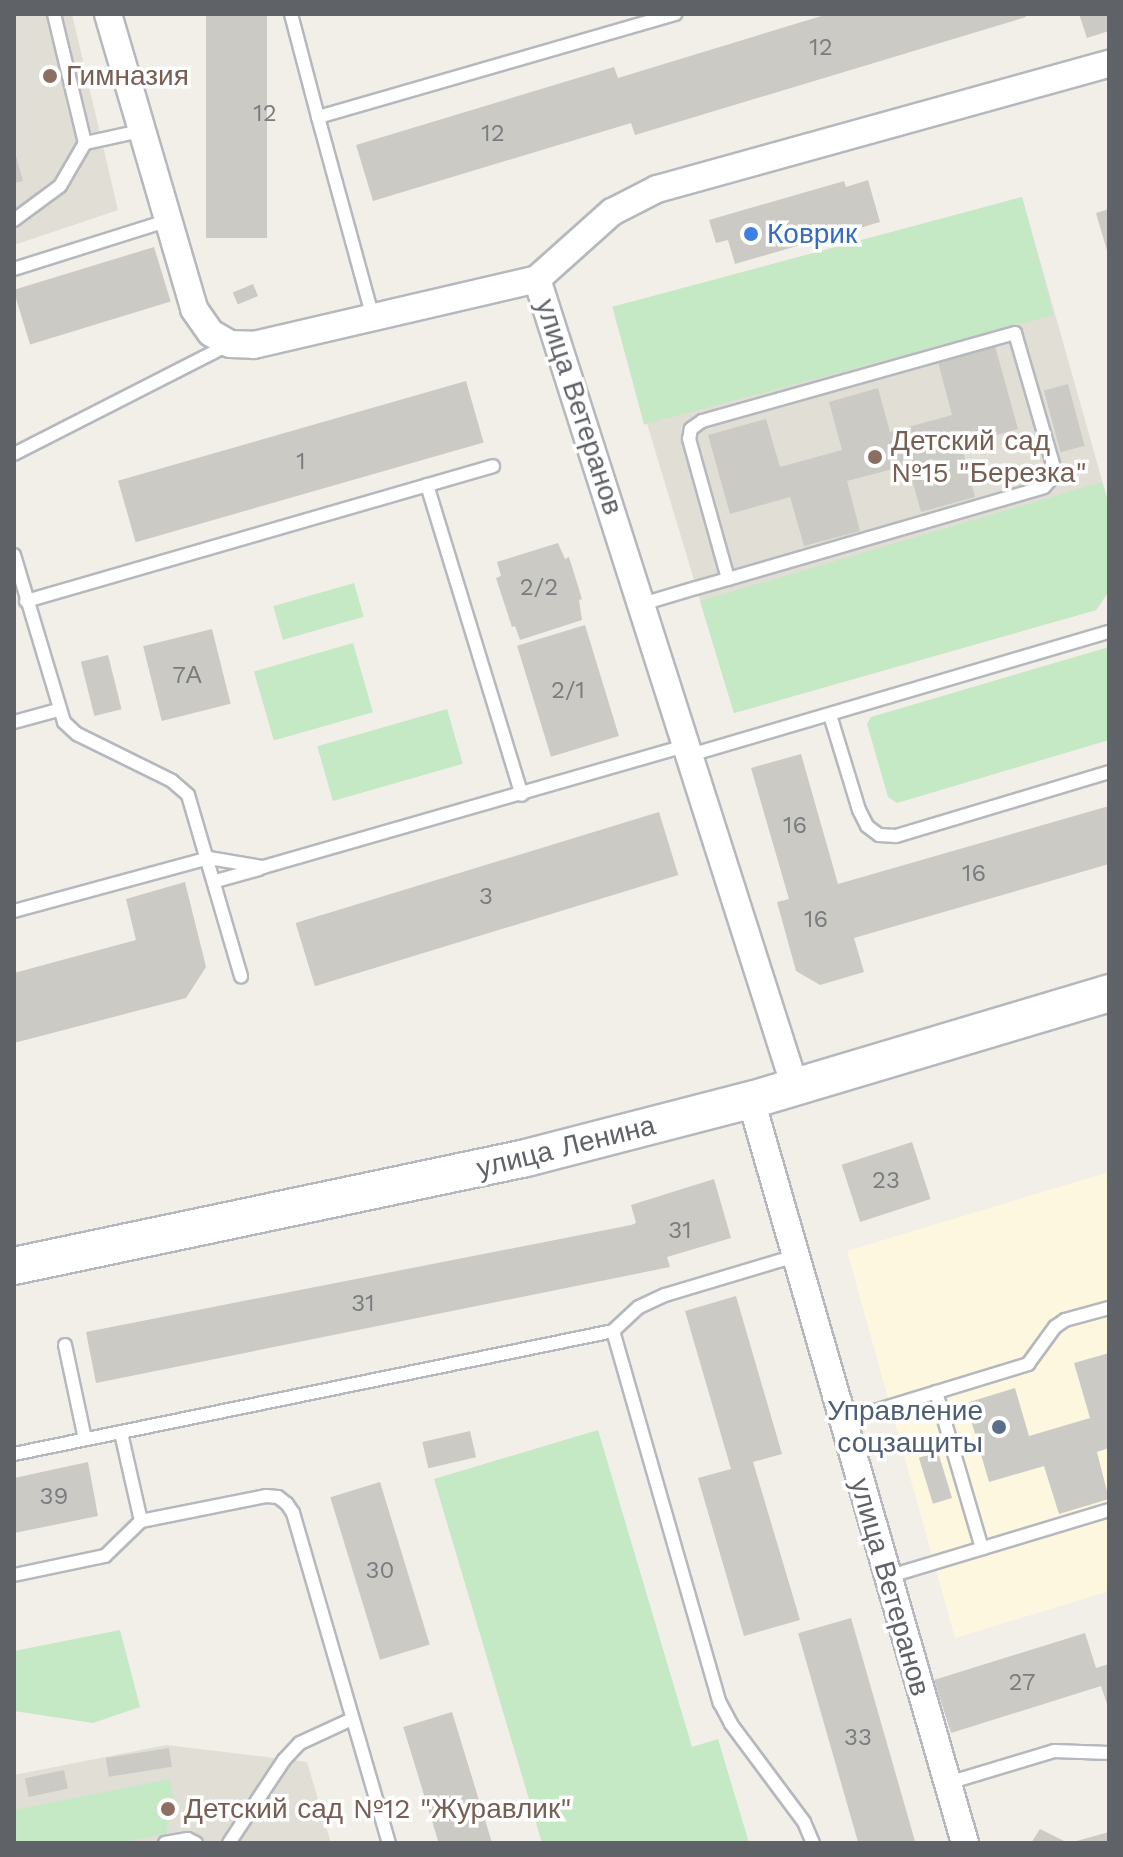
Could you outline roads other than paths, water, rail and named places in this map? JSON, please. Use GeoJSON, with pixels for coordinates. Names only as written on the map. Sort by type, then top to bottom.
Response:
{"type":"FeatureCollection","features":[{"type":"Feature","properties":{"kind":"main road","name":"улица Ленина"},"geometry":{"type":"LineString","coordinates":[[14,1266],[407,1186],[751,1100],[1109,993]]}},
{"type":"Feature","properties":{"kind":"street"},"geometry":{"type":"LineString","coordinates":[[108,14],[194,309],[211,333],[230,344]]}},
{"type":"Feature","properties":{"kind":"street"},"geometry":{"type":"LineString","coordinates":[[537,279],[612,212],[657,189],[1109,64]]}},
{"type":"Feature","properties":{"kind":"street","name":"улица Ветеранов"},"geometry":{"type":"LineString","coordinates":[[230,344],[254,345],[537,279],[795,1087]]}},
{"type":"Feature","properties":{"kind":"street","name":"улица Ветеранов"},"geometry":{"type":"LineString","coordinates":[[751,1100],[965,1843]]}},
{"type":"Feature","properties":{"kind":"lane"},"geometry":{"type":"LineString","coordinates":[[14,220],[60,186],[85,143],[54,14]]}},
{"type":"Feature","properties":{"kind":"lane"},"geometry":{"type":"LineString","coordinates":[[291,14],[373,318]]}},
{"type":"Feature","properties":{"kind":"lane"},"geometry":{"type":"LineString","coordinates":[[318,117],[675,14]]}},
{"type":"Feature","properties":{"kind":"lane"},"geometry":{"type":"LineString","coordinates":[[85,143],[140,131]]}},
{"type":"Feature","properties":{"kind":"lane"},"geometry":{"type":"LineString","coordinates":[[14,269],[166,221]]}},
{"type":"Feature","properties":{"kind":"lane"},"geometry":{"type":"LineString","coordinates":[[642,604],[728,579],[1044,487],[1052,478],[1053,464],[1015,333],[702,421],[691,429],[689,439],[728,579]]}},
{"type":"Feature","properties":{"kind":"lane"},"geometry":{"type":"LineString","coordinates":[[14,454],[230,344]]}},
{"type":"Feature","properties":{"kind":"lane"},"geometry":{"type":"LineString","coordinates":[[26,601],[493,466]]}},
{"type":"Feature","properties":{"kind":"lane"},"geometry":{"type":"LineString","coordinates":[[427,485],[522,795]]}},
{"type":"Feature","properties":{"kind":"lane"},"geometry":{"type":"LineString","coordinates":[[14,555],[58,710],[77,734],[172,781],[188,795],[216,881],[241,976]]}},
{"type":"Feature","properties":{"kind":"lane"},"geometry":{"type":"LineString","coordinates":[[216,881],[522,795],[830,715],[1109,632]]}},
{"type":"Feature","properties":{"kind":"lane"},"geometry":{"type":"LineString","coordinates":[[14,722],[58,710]]}},
{"type":"Feature","properties":{"kind":"lane"},"geometry":{"type":"LineString","coordinates":[[830,715],[859,810],[867,826],[879,835],[896,836],[1109,772]]}},
{"type":"Feature","properties":{"kind":"lane"},"geometry":{"type":"LineString","coordinates":[[14,911],[209,858],[263,867]]}},
{"type":"Feature","properties":{"kind":"lane"},"geometry":{"type":"LineString","coordinates":[[14,1454],[613,1331],[639,1307],[665,1295],[795,1256]]}},
{"type":"Feature","properties":{"kind":"lane"},"geometry":{"type":"LineString","coordinates":[[842,1421],[1028,1364],[1055,1327],[1065,1320],[1109,1308]]}},
{"type":"Feature","properties":{"kind":"lane"},"geometry":{"type":"LineString","coordinates":[[613,1331],[720,1703],[731,1724],[804,1822],[813,1843]]}},
{"type":"Feature","properties":{"kind":"lane"},"geometry":{"type":"LineString","coordinates":[[65,1345],[85,1439]]}},
{"type":"Feature","properties":{"kind":"lane"},"geometry":{"type":"LineString","coordinates":[[936,1392],[982,1548]]}},
{"type":"Feature","properties":{"kind":"lane"},"geometry":{"type":"LineString","coordinates":[[121,1433],[141,1521]]}},
{"type":"Feature","properties":{"kind":"lane"},"geometry":{"type":"LineString","coordinates":[[14,1575],[105,1556],[141,1521],[266,1496],[278,1497],[293,1513],[389,1843]]}},
{"type":"Feature","properties":{"kind":"lane"},"geometry":{"type":"LineString","coordinates":[[887,1577],[1109,1510]]}},
{"type":"Feature","properties":{"kind":"lane"},"geometry":{"type":"LineString","coordinates":[[229,1843],[284,1760],[300,1743],[352,1719]]}},
{"type":"Feature","properties":{"kind":"lane"},"geometry":{"type":"LineString","coordinates":[[948,1783],[1054,1751],[1109,1753]]}},
{"type":"Feature","properties":{"kind":"lane"},"geometry":{"type":"LineString","coordinates":[[165,1843],[188,1839],[196,1843]]}},
{"type":"Feature","properties":{"kind":"place","name":"Гимназия"},"geometry":{"type":"Point","coordinates":[50,76]}},
{"type":"Feature","properties":{"kind":"place","name":"Коврик"},"geometry":{"type":"Point","coordinates":[751,234]}},
{"type":"Feature","properties":{"kind":"place","name":"Детский сад №15 \"Березка\""},"geometry":{"type":"Point","coordinates":[875,457]}},
{"type":"Feature","properties":{"kind":"place","name":"Управление соцзащиты"},"geometry":{"type":"Point","coordinates":[999,1427]}},
{"type":"Feature","properties":{"kind":"place","name":"Детский сад №12 \"Журавлик\""},"geometry":{"type":"Point","coordinates":[168,1809]}}]}
